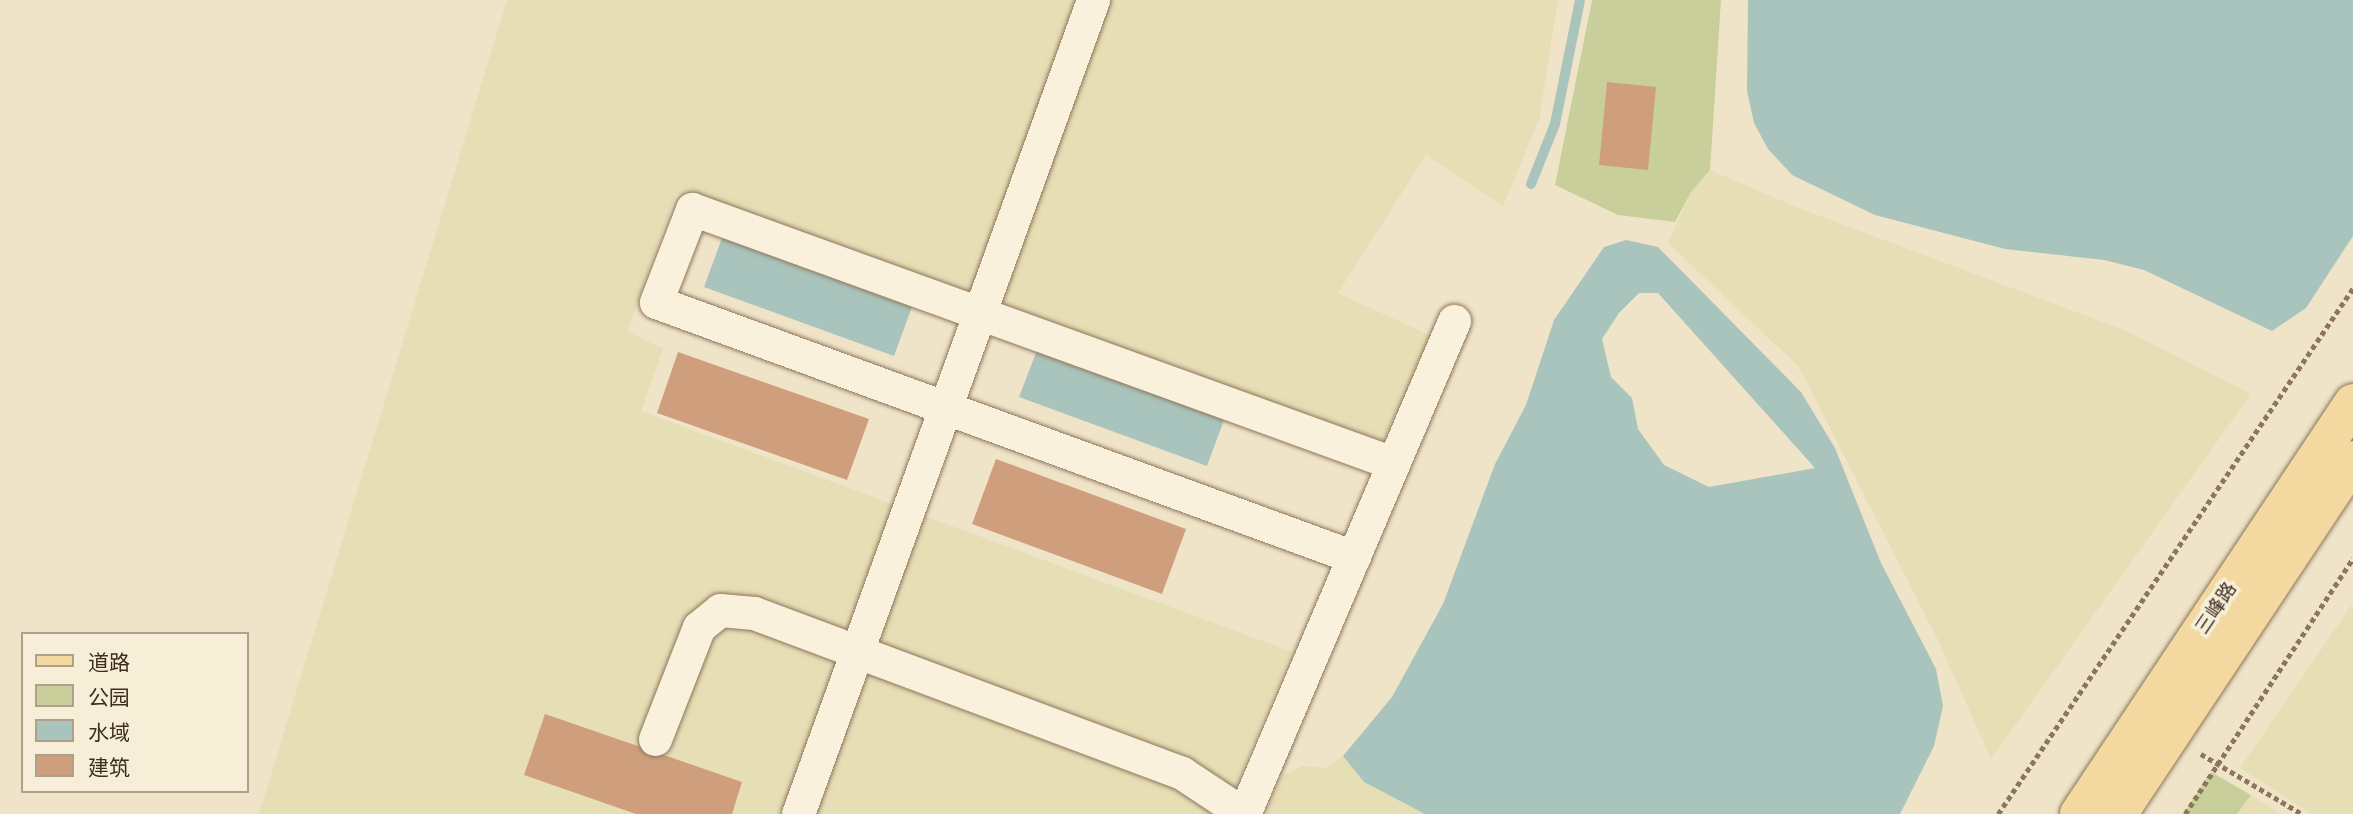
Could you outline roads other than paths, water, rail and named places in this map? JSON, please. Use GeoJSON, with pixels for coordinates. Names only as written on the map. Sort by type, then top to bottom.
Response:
{"type":"FeatureCollection","features":[{"type":"Feature","properties":{"kind":"main road","name":"三峰路"},"geometry":{"type":"LineString","coordinates":[[2079,814],[2353,403]]}},
{"type":"Feature","properties":{"kind":"main road","name":"三峰路"},"geometry":{"type":"LineString","coordinates":[[2118,814],[2353,460]]}},
{"type":"Feature","properties":{"kind":"lane"},"geometry":{"type":"LineString","coordinates":[[798,814],[1094,0]]}},
{"type":"Feature","properties":{"kind":"lane"},"geometry":{"type":"LineString","coordinates":[[1354,557],[656,302],[692,209],[1393,463]]}},
{"type":"Feature","properties":{"kind":"lane"},"geometry":{"type":"LineString","coordinates":[[655,739],[699,627],[720,610],[754,613],[1182,773],[1244,814],[1454,321]]}},
{"type":"Feature","properties":{"kind":"water"},"geometry":{"type":"Polygon","coordinates":[[[1748,0],[2353,0],[2353,236],[2306,308],[2272,331],[2144,270],[2104,260],[2005,249],[1875,215],[1792,175],[1768,149],[1754,123],[1747,91],[1748,0]]]}},
{"type":"Feature","properties":{"kind":"water"},"geometry":{"type":"Polygon","coordinates":[[[722,238],[912,307],[894,356],[704,287],[722,238]]]}},
{"type":"Feature","properties":{"kind":"water"},"geometry":{"type":"Polygon","coordinates":[[[1626,240],[1658,247],[1801,392],[1835,448],[1881,563],[1936,669],[1943,706],[1934,746],[1900,814],[1425,814],[1364,782],[1343,756],[1392,697],[1443,604],[1495,464],[1526,405],[1554,320],[1604,247],[1626,240]],[[1639,293],[1619,313],[1602,339],[1611,377],[1632,398],[1638,429],[1664,465],[1709,487],[1815,468],[1658,293],[1639,293]]]}},
{"type":"Feature","properties":{"kind":"water"},"geometry":{"type":"Polygon","coordinates":[[[1037,350],[1224,420],[1207,466],[1019,397],[1037,350]]]}},
{"type":"Feature","properties":{"kind":"waterway"},"geometry":{"type":"LineString","coordinates":[[1531,184],[1555,124],[1580,0]]}}]}
